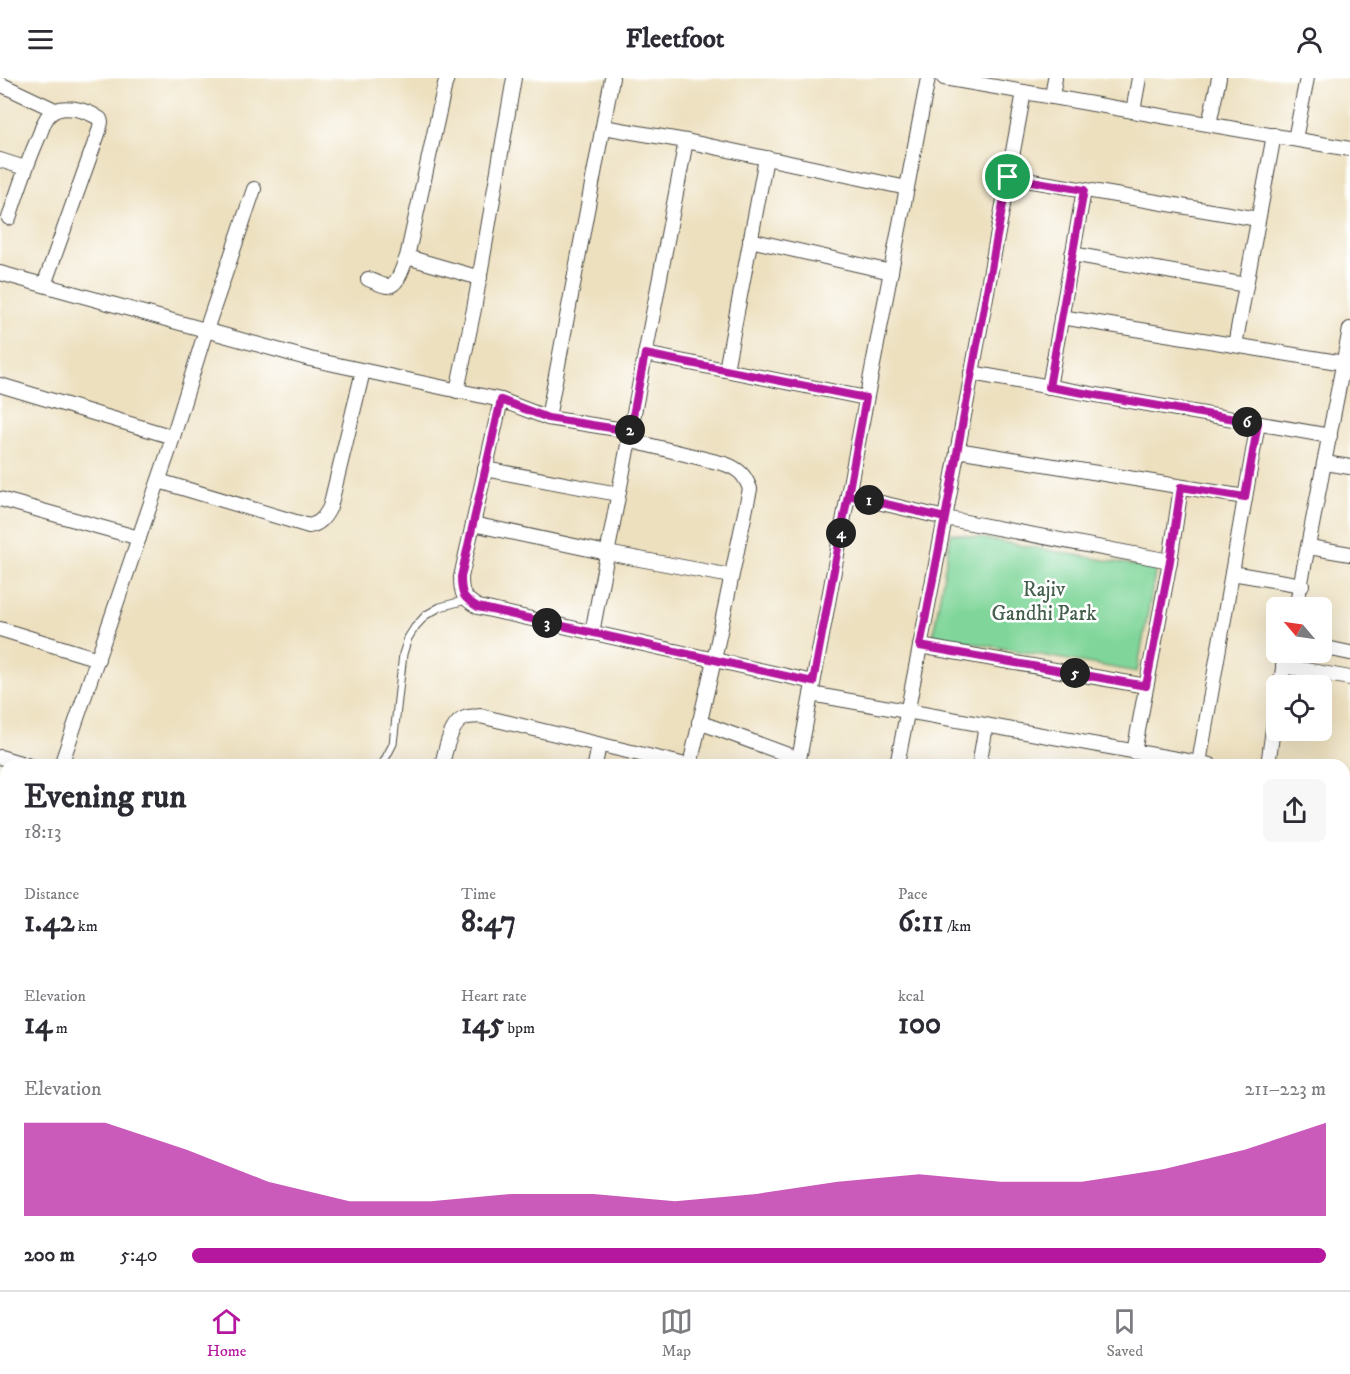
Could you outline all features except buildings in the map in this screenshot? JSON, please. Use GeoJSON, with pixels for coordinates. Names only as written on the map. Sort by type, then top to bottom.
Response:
{"type":"FeatureCollection","features":[{"type":"Feature","properties":{"kind":"street"},"geometry":{"type":"LineString","coordinates":[[368,279],[387,286],[394,283],[407,257],[447,78]]}},
{"type":"Feature","properties":{"kind":"street"},"geometry":{"type":"LineString","coordinates":[[457,391],[480,278],[514,78]]}},
{"type":"Feature","properties":{"kind":"street"},"geometry":{"type":"LineString","coordinates":[[548,418],[612,78]]}},
{"type":"Feature","properties":{"kind":"street"},"geometry":{"type":"LineString","coordinates":[[800,759],[928,78]]}},
{"type":"Feature","properties":{"kind":"street"},"geometry":{"type":"LineString","coordinates":[[944,78],[1020,87],[1052,97],[1350,148]]}},
{"type":"Feature","properties":{"kind":"street"},"geometry":{"type":"LineString","coordinates":[[1052,97],[1055,78]]}},
{"type":"Feature","properties":{"kind":"street"},"geometry":{"type":"LineString","coordinates":[[1132,111],[1138,78]]}},
{"type":"Feature","properties":{"kind":"street"},"geometry":{"type":"LineString","coordinates":[[1209,124],[1219,78]]}},
{"type":"Feature","properties":{"kind":"street"},"geometry":{"type":"LineString","coordinates":[[1295,139],[1307,78]]}},
{"type":"Feature","properties":{"kind":"street"},"geometry":{"type":"LineString","coordinates":[[0,84],[55,110]]}},
{"type":"Feature","properties":{"kind":"street"},"geometry":{"type":"LineString","coordinates":[[898,759],[1008,177],[1020,87]]}},
{"type":"Feature","properties":{"kind":"street"},"geometry":{"type":"LineString","coordinates":[[9,218],[25,168],[47,117],[55,110],[69,108],[97,117],[101,122],[99,131],[44,285]]}},
{"type":"Feature","properties":{"kind":"street"},"geometry":{"type":"LineString","coordinates":[[603,127],[686,141],[906,188]]}},
{"type":"Feature","properties":{"kind":"street"},"geometry":{"type":"LineString","coordinates":[[1235,345],[1274,135]]}},
{"type":"Feature","properties":{"kind":"street"},"geometry":{"type":"LineString","coordinates":[[592,633],[686,141]]}},
{"type":"Feature","properties":{"kind":"street"},"geometry":{"type":"LineString","coordinates":[[726,370],[766,158]]}},
{"type":"Feature","properties":{"kind":"street"},"geometry":{"type":"LineString","coordinates":[[0,160],[25,168]]}},
{"type":"Feature","properties":{"kind":"street"},"geometry":{"type":"LineString","coordinates":[[1008,177],[1258,219]]}},
{"type":"Feature","properties":{"kind":"street"},"geometry":{"type":"LineString","coordinates":[[64,759],[255,189]]}},
{"type":"Feature","properties":{"kind":"street"},"geometry":{"type":"LineString","coordinates":[[1049,387],[1084,190]]}},
{"type":"Feature","properties":{"kind":"street"},"geometry":{"type":"LineString","coordinates":[[750,240],[891,272]]}},
{"type":"Feature","properties":{"kind":"street"},"geometry":{"type":"LineString","coordinates":[[1072,254],[1246,285]]}},
{"type":"Feature","properties":{"kind":"street"},"geometry":{"type":"LineString","coordinates":[[407,257],[480,278]]}},
{"type":"Feature","properties":{"kind":"street"},"geometry":{"type":"LineString","coordinates":[[0,273],[310,359],[501,400],[548,418],[629,435],[737,468],[745,477],[750,489],[714,660],[690,759]]}},
{"type":"Feature","properties":{"kind":"street"},"geometry":{"type":"LineString","coordinates":[[1061,317],[1344,363]]}},
{"type":"Feature","properties":{"kind":"street"},"geometry":{"type":"LineString","coordinates":[[1299,597],[1330,436],[1344,392],[1344,363],[1350,329]]}},
{"type":"Feature","properties":{"kind":"street"},"geometry":{"type":"LineString","coordinates":[[645,354],[866,398]]}},
{"type":"Feature","properties":{"kind":"street"},"geometry":{"type":"LineString","coordinates":[[159,481],[309,526],[315,525],[325,517],[330,507],[363,371]]}},
{"type":"Feature","properties":{"kind":"street"},"geometry":{"type":"LineString","coordinates":[[971,373],[1330,436]]}},
{"type":"Feature","properties":{"kind":"street"},"geometry":{"type":"LineString","coordinates":[[0,385],[173,436]]}},
{"type":"Feature","properties":{"kind":"street"},"geometry":{"type":"LineString","coordinates":[[501,400],[461,577],[461,591],[466,600],[478,607],[714,660],[907,712],[1175,759]]}},
{"type":"Feature","properties":{"kind":"street"},"geometry":{"type":"LineString","coordinates":[[1206,759],[1232,573],[1258,423]]}},
{"type":"Feature","properties":{"kind":"street"},"geometry":{"type":"LineString","coordinates":[[957,450],[1245,497]]}},
{"type":"Feature","properties":{"kind":"street"},"geometry":{"type":"LineString","coordinates":[[1325,463],[1350,467]]}},
{"type":"Feature","properties":{"kind":"street"},"geometry":{"type":"LineString","coordinates":[[485,469],[618,494]]}},
{"type":"Feature","properties":{"kind":"street"},"geometry":{"type":"LineString","coordinates":[[1134,752],[1170,561],[1181,487]]}},
{"type":"Feature","properties":{"kind":"street"},"geometry":{"type":"LineString","coordinates":[[848,495],[945,518],[1170,561]]}},
{"type":"Feature","properties":{"kind":"street"},"geometry":{"type":"LineString","coordinates":[[0,500],[139,538]]}},
{"type":"Feature","properties":{"kind":"street"},"geometry":{"type":"LineString","coordinates":[[472,524],[607,553],[731,576]]}},
{"type":"Feature","properties":{"kind":"street"},"geometry":{"type":"LineString","coordinates":[[1309,547],[1350,554]]}},
{"type":"Feature","properties":{"kind":"street"},"geometry":{"type":"LineString","coordinates":[[1232,573],[1302,585]]}},
{"type":"Feature","properties":{"kind":"street"},"geometry":{"type":"LineString","coordinates":[[0,628],[98,659]]}},
{"type":"Feature","properties":{"kind":"street"},"geometry":{"type":"LineString","coordinates":[[920,646],[1146,686]]}},
{"type":"Feature","properties":{"kind":"street"},"geometry":{"type":"LineString","coordinates":[[1332,649],[1350,653]]}},
{"type":"Feature","properties":{"kind":"street"},"geometry":{"type":"LineString","coordinates":[[1298,663],[1350,678]]}},
{"type":"Feature","properties":{"kind":"street"},"geometry":{"type":"LineString","coordinates":[[444,759],[450,735],[456,725],[463,718],[480,716],[662,759]]}},
{"type":"Feature","properties":{"kind":"street"},"geometry":{"type":"LineString","coordinates":[[699,722],[792,759]]}},
{"type":"Feature","properties":{"kind":"street"},"geometry":{"type":"LineString","coordinates":[[980,759],[986,726]]}},
{"type":"Feature","properties":{"kind":"street"},"geometry":{"type":"LineString","coordinates":[[1269,759],[1271,741]]}},
{"type":"Feature","properties":{"kind":"street"},"geometry":{"type":"LineString","coordinates":[[596,759],[598,744]]}},
{"type":"Feature","properties":{"kind":"lane"},"geometry":{"type":"LineString","coordinates":[[385,759],[393,744],[403,654],[408,638],[426,615],[440,607],[466,600]]}},
{"type":"Feature","properties":{"kind":"green space","name":"Rajiv Gandhi Park"},"geometry":{"type":"Polygon","coordinates":[[[951,533],[1156,569],[1137,672],[933,636],[951,533]]]}},
{"type":"Feature","properties":{"kind":"route"},"geometry":{"type":"LineString","coordinates":[[1008,177],[945,518],[848,495],[866,398],[645,354],[630,431],[548,418],[501,400],[461,577],[461,591],[466,600],[478,607],[813,682],[848,495],[896,507],[945,518],[920,646],[1146,686],[1170,561],[1181,487],[1245,497],[1258,423],[1049,387],[1084,190],[1008,177]]}}]}
